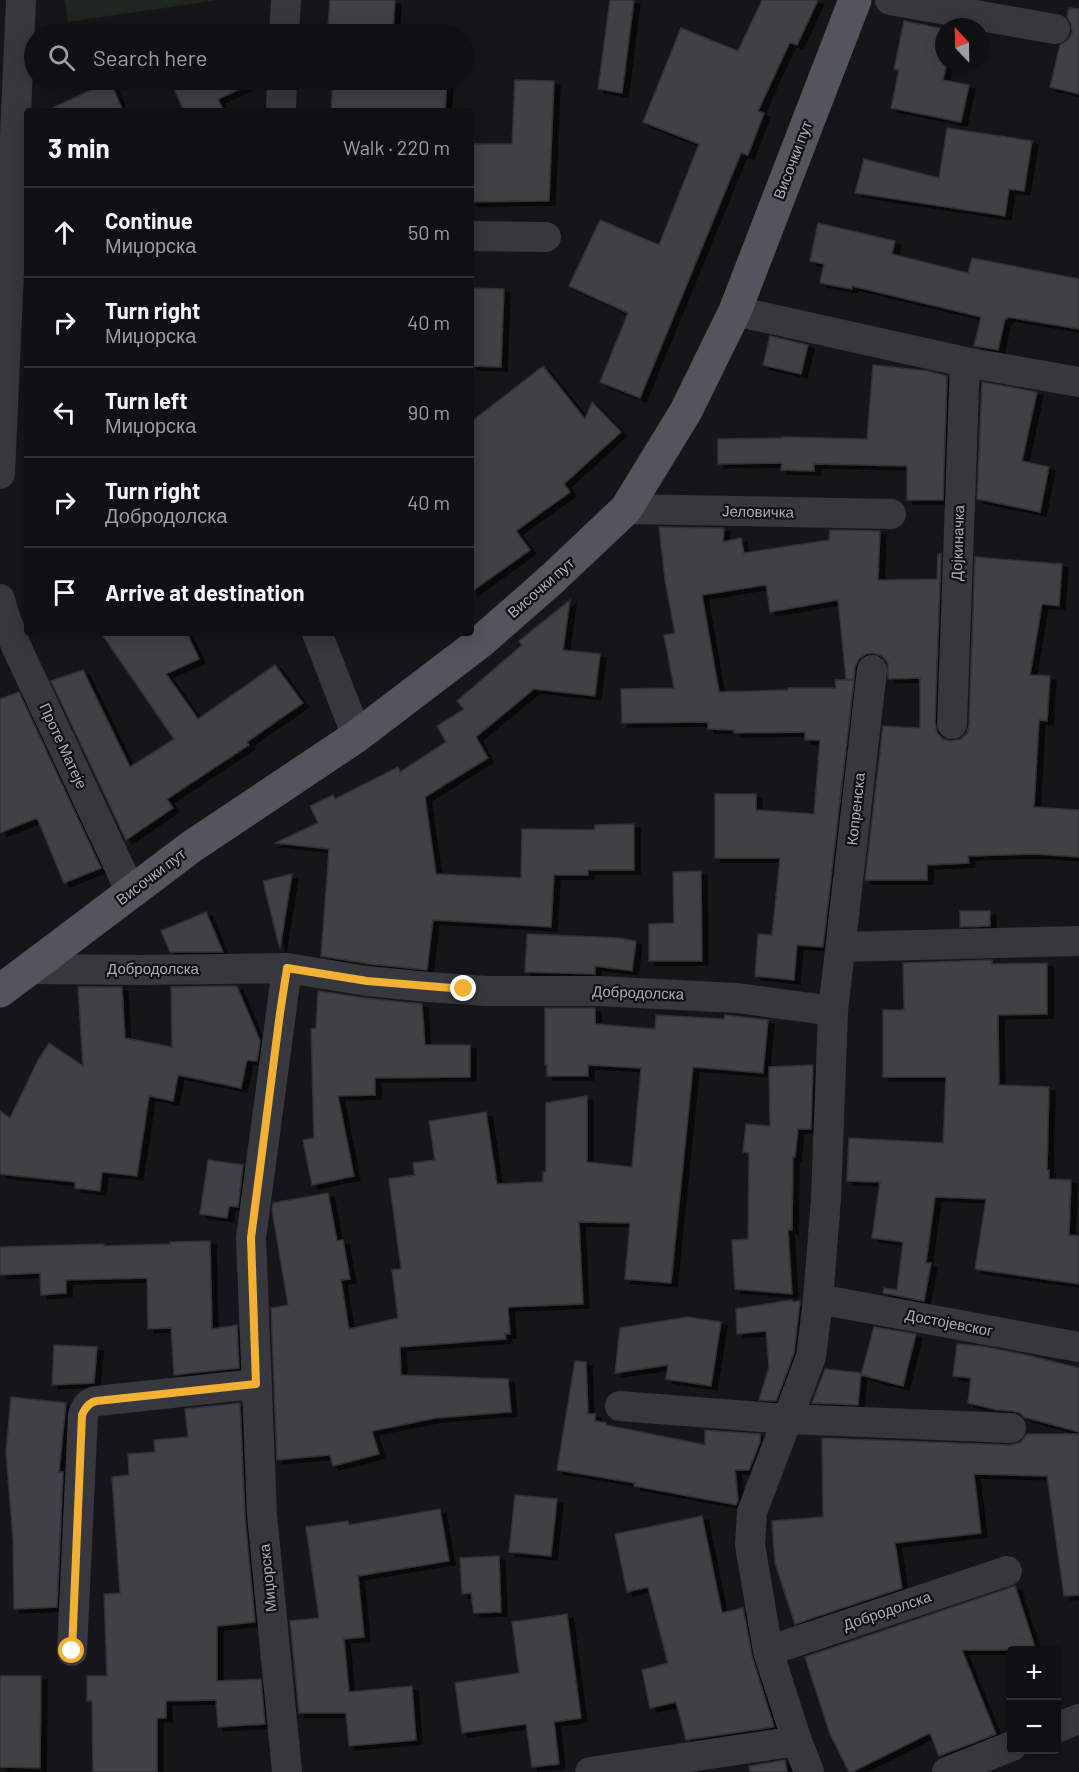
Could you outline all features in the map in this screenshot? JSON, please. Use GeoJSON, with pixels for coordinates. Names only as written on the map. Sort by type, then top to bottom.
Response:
{"type":"FeatureCollection","features":[{"type":"Feature","properties":{"kind":"main road","name":"Височки пут"},"geometry":{"type":"LineString","coordinates":[[0,991],[192,847],[357,736],[479,643],[626,510],[686,411],[735,311],[855,0]]}},
{"type":"Feature","properties":{"kind":"street"},"geometry":{"type":"LineString","coordinates":[[0,474],[21,0]]}},
{"type":"Feature","properties":{"kind":"street"},"geometry":{"type":"LineString","coordinates":[[284,24],[285,0]]}},
{"type":"Feature","properties":{"kind":"street"},"geometry":{"type":"LineString","coordinates":[[890,0],[1054,29]]}},
{"type":"Feature","properties":{"kind":"street"},"geometry":{"type":"LineString","coordinates":[[281,108],[282,90]]}},
{"type":"Feature","properties":{"kind":"street"},"geometry":{"type":"LineString","coordinates":[[474,236],[546,237]]}},
{"type":"Feature","properties":{"kind":"street"},"geometry":{"type":"LineString","coordinates":[[735,311],[965,362],[1079,382]]}},
{"type":"Feature","properties":{"kind":"street","name":"Дојкиначка"},"geometry":{"type":"LineString","coordinates":[[952,724],[965,362]]}},
{"type":"Feature","properties":{"kind":"street","name":"Јеловичка"},"geometry":{"type":"LineString","coordinates":[[626,510],[891,514]]}},
{"type":"Feature","properties":{"kind":"street","name":"Проте Матеје"},"geometry":{"type":"LineString","coordinates":[[0,599],[16,646],[131,892]]}},
{"type":"Feature","properties":{"kind":"street"},"geometry":{"type":"LineString","coordinates":[[317,636],[357,736]]}},
{"type":"Feature","properties":{"kind":"street","name":"Копренска"},"geometry":{"type":"LineString","coordinates":[[833,1011],[872,670]]}},
{"type":"Feature","properties":{"kind":"street"},"geometry":{"type":"LineString","coordinates":[[841,947],[1079,941]]}},
{"type":"Feature","properties":{"kind":"street","name":"Добродолска"},"geometry":{"type":"LineString","coordinates":[[30,969],[287,968],[367,981],[428,987],[486,991],[598,991],[738,998],[833,1011]]}},
{"type":"Feature","properties":{"kind":"street","name":"Миџорска"},"geometry":{"type":"LineString","coordinates":[[287,968],[251,1238],[262,1515],[287,1772]]}},
{"type":"Feature","properties":{"kind":"street"},"geometry":{"type":"LineString","coordinates":[[809,1772],[768,1651],[750,1545],[752,1512],[811,1357],[819,1299],[826,1198],[833,1011]]}},
{"type":"Feature","properties":{"kind":"street","name":"Достојевског"},"geometry":{"type":"LineString","coordinates":[[819,1299],[1079,1347]]}},
{"type":"Feature","properties":{"kind":"street"},"geometry":{"type":"LineString","coordinates":[[72,1651],[82,1415],[85,1409],[97,1401],[256,1384]]}},
{"type":"Feature","properties":{"kind":"street"},"geometry":{"type":"LineString","coordinates":[[620,1406],[788,1419],[1011,1428]]}},
{"type":"Feature","properties":{"kind":"street","name":"Добродолска"},"geometry":{"type":"LineString","coordinates":[[768,1651],[1007,1570]]}},
{"type":"Feature","properties":{"kind":"street"},"geometry":{"type":"LineString","coordinates":[[1061,1726],[1079,1719]]}},
{"type":"Feature","properties":{"kind":"street"},"geometry":{"type":"LineString","coordinates":[[590,1772],[797,1741]]}},
{"type":"Feature","properties":{"kind":"street"},"geometry":{"type":"LineString","coordinates":[[947,1772],[1007,1748]]}},
{"type":"Feature","properties":{"kind":"shaded area"},"geometry":{"type":"Polygon","coordinates":[[[65,0],[218,0],[68,22],[65,0]]]}},
{"type":"Feature","properties":{"kind":"building"},"geometry":{"type":"Polygon","coordinates":[[[330,0],[395,0],[393,24],[328,24],[330,0]]]}},
{"type":"Feature","properties":{"kind":"building"},"geometry":{"type":"Polygon","coordinates":[[[610,0],[634,0],[622,93],[598,89],[610,0]]]}},
{"type":"Feature","properties":{"kind":"building"},"geometry":{"type":"Polygon","coordinates":[[[762,0],[818,0],[797,45],[790,42],[758,111],[764,113],[748,155],[741,153],[640,398],[600,382],[628,313],[569,286],[600,220],[659,245],[699,144],[643,122],[681,28],[738,51],[762,0]]]}},
{"type":"Feature","properties":{"kind":"building"},"geometry":{"type":"Polygon","coordinates":[[[1069,8],[1079,9],[1079,94],[1050,87],[1060,45],[1068,40],[1072,33],[1067,17],[1069,8]]]}},
{"type":"Feature","properties":{"kind":"building"},"geometry":{"type":"Polygon","coordinates":[[[904,21],[935,27],[935,72],[945,72],[943,80],[969,85],[961,122],[891,108],[899,70],[894,69],[904,21]]]}},
{"type":"Feature","properties":{"kind":"building"},"geometry":{"type":"Polygon","coordinates":[[[515,80],[554,81],[549,201],[474,202],[474,144],[512,144],[515,80]]]}},
{"type":"Feature","properties":{"kind":"building"},"geometry":{"type":"Polygon","coordinates":[[[91,90],[114,90],[122,108],[52,108],[91,90]]]}},
{"type":"Feature","properties":{"kind":"building"},"geometry":{"type":"Polygon","coordinates":[[[175,90],[238,90],[218,99],[222,108],[183,108],[175,90]]]}},
{"type":"Feature","properties":{"kind":"building"},"geometry":{"type":"Polygon","coordinates":[[[332,90],[446,90],[445,108],[331,108],[332,90]]]}},
{"type":"Feature","properties":{"kind":"building"},"geometry":{"type":"Polygon","coordinates":[[[947,128],[1032,141],[1024,191],[1009,189],[1005,216],[855,193],[864,159],[939,178],[947,128]]]}},
{"type":"Feature","properties":{"kind":"building"},"geometry":{"type":"Polygon","coordinates":[[[818,223],[895,241],[892,254],[968,273],[972,258],[1079,279],[1079,329],[1008,317],[1005,319],[998,350],[974,346],[981,317],[852,286],[852,289],[820,283],[824,264],[810,261],[818,223]]]}},
{"type":"Feature","properties":{"kind":"building"},"geometry":{"type":"Polygon","coordinates":[[[474,288],[504,289],[501,367],[474,366],[474,288]]]}},
{"type":"Feature","properties":{"kind":"building"},"geometry":{"type":"Polygon","coordinates":[[[770,336],[808,345],[801,374],[763,365],[770,336]]]}},
{"type":"Feature","properties":{"kind":"building"},"geometry":{"type":"Polygon","coordinates":[[[873,365],[928,371],[947,376],[943,500],[907,500],[907,466],[814,464],[814,471],[781,470],[782,463],[718,464],[718,439],[782,437],[867,439],[873,365]]]}},
{"type":"Feature","properties":{"kind":"building"},"geometry":{"type":"Polygon","coordinates":[[[543,366],[585,419],[592,402],[621,432],[564,484],[570,492],[516,531],[530,550],[474,590],[474,420],[543,366]]]}},
{"type":"Feature","properties":{"kind":"building"},"geometry":{"type":"Polygon","coordinates":[[[982,382],[1037,392],[1022,461],[1049,467],[1040,512],[977,499],[982,382]]]}},
{"type":"Feature","properties":{"kind":"building"},"geometry":{"type":"Polygon","coordinates":[[[659,527],[724,528],[723,542],[741,538],[744,553],[829,540],[830,530],[880,531],[878,580],[937,579],[938,554],[941,554],[935,723],[937,733],[943,739],[951,741],[961,739],[967,733],[969,725],[975,557],[1062,564],[1059,606],[1042,604],[1030,675],[1050,676],[1047,721],[1039,720],[1034,807],[1079,810],[1079,857],[1035,854],[968,856],[969,863],[927,865],[927,880],[865,880],[883,726],[920,728],[920,678],[888,679],[888,663],[882,656],[873,653],[866,654],[859,659],[855,667],[854,679],[846,679],[838,600],[770,612],[766,585],[702,595],[719,692],[836,688],[835,680],[854,680],[823,947],[797,945],[794,980],[755,976],[758,934],[772,935],[780,858],[715,858],[715,794],[756,794],[756,810],[814,814],[820,740],[805,740],[805,732],[734,733],[734,730],[708,729],[708,722],[622,723],[621,689],[674,688],[664,635],[675,633],[665,580],[659,527]]]}},
{"type":"Feature","properties":{"kind":"building"},"geometry":{"type":"Polygon","coordinates":[[[570,600],[563,650],[600,654],[595,696],[534,689],[476,737],[488,758],[425,797],[436,874],[521,878],[522,829],[595,830],[595,825],[634,824],[634,870],[588,870],[588,875],[554,875],[551,927],[433,920],[427,970],[321,956],[329,849],[275,843],[318,823],[310,806],[333,795],[335,799],[398,767],[400,772],[446,742],[437,726],[464,709],[457,701],[522,645],[519,641],[570,600]]]}},
{"type":"Feature","properties":{"kind":"building"},"geometry":{"type":"Polygon","coordinates":[[[103,636],[188,636],[199,659],[166,674],[198,719],[275,665],[303,703],[247,742],[249,745],[167,799],[173,808],[126,840],[51,681],[83,670],[130,767],[174,739],[103,636]]]}},
{"type":"Feature","properties":{"kind":"building"},"geometry":{"type":"Polygon","coordinates":[[[19,692],[101,868],[64,883],[37,818],[0,833],[0,699],[19,692]]]}},
{"type":"Feature","properties":{"kind":"building"},"geometry":{"type":"Polygon","coordinates":[[[701,871],[702,961],[649,961],[649,924],[674,923],[673,872],[701,871]]]}},
{"type":"Feature","properties":{"kind":"building"},"geometry":{"type":"Polygon","coordinates":[[[292,874],[280,949],[263,881],[292,874]]]}},
{"type":"Feature","properties":{"kind":"building"},"geometry":{"type":"Polygon","coordinates":[[[960,911],[990,911],[990,926],[960,927],[960,911]]]}},
{"type":"Feature","properties":{"kind":"building"},"geometry":{"type":"Polygon","coordinates":[[[206,912],[223,952],[170,952],[161,931],[206,912]]]}},
{"type":"Feature","properties":{"kind":"building"},"geometry":{"type":"Polygon","coordinates":[[[527,934],[618,938],[636,941],[632,971],[595,966],[595,974],[525,972],[527,934]]]}},
{"type":"Feature","properties":{"kind":"building"},"geometry":{"type":"Polygon","coordinates":[[[992,960],[992,964],[1047,963],[1047,1014],[998,1015],[999,1085],[1049,1087],[1047,1170],[1049,1170],[1049,1179],[1071,1180],[1069,1235],[1079,1236],[1079,1284],[975,1269],[986,1199],[935,1197],[926,1263],[931,1263],[924,1301],[883,1293],[884,1288],[897,1290],[903,1242],[872,1238],[880,1182],[847,1181],[849,1138],[943,1143],[946,1077],[883,1077],[883,1010],[904,1010],[903,963],[992,960]]]}},
{"type":"Feature","properties":{"kind":"building"},"geometry":{"type":"Polygon","coordinates":[[[237,986],[260,1041],[257,1061],[247,1060],[241,1088],[178,1075],[173,1101],[149,1096],[137,1176],[102,1172],[100,1191],[75,1188],[75,1182],[0,1174],[0,1111],[10,1118],[38,1060],[49,1043],[83,1066],[78,987],[122,987],[125,1038],[172,1047],[171,987],[237,986]]]}},
{"type":"Feature","properties":{"kind":"building"},"geometry":{"type":"Polygon","coordinates":[[[318,991],[422,1004],[425,1045],[470,1045],[470,1077],[375,1078],[375,1095],[338,1096],[354,1176],[312,1185],[303,1140],[314,1138],[311,1029],[316,1028],[318,991]]]}},
{"type":"Feature","properties":{"kind":"building"},"geometry":{"type":"Polygon","coordinates":[[[545,1008],[595,1008],[595,1024],[655,1029],[656,1015],[724,1019],[725,1015],[768,1020],[763,1073],[693,1067],[671,1283],[625,1279],[630,1223],[579,1222],[583,1304],[508,1307],[510,1334],[505,1334],[506,1339],[400,1347],[401,1375],[508,1379],[511,1412],[436,1418],[372,1431],[379,1454],[333,1466],[330,1455],[277,1460],[271,1308],[288,1305],[272,1210],[273,1203],[328,1193],[337,1241],[343,1240],[350,1279],[341,1280],[349,1329],[398,1318],[392,1270],[401,1269],[389,1179],[415,1175],[413,1163],[435,1160],[429,1121],[486,1112],[497,1184],[543,1182],[543,1172],[546,1172],[546,1103],[587,1096],[587,1162],[632,1167],[641,1068],[588,1065],[588,1076],[547,1076],[545,1008]]]}},
{"type":"Feature","properties":{"kind":"building"},"geometry":{"type":"Polygon","coordinates":[[[813,1065],[811,1129],[798,1129],[795,1157],[793,1157],[792,1230],[788,1230],[792,1294],[735,1289],[732,1240],[748,1239],[749,1153],[743,1152],[746,1124],[770,1126],[769,1067],[813,1065]]]}},
{"type":"Feature","properties":{"kind":"building"},"geometry":{"type":"Polygon","coordinates":[[[208,1160],[243,1165],[238,1207],[229,1206],[227,1218],[200,1214],[208,1160]]]}},
{"type":"Feature","properties":{"kind":"building"},"geometry":{"type":"Polygon","coordinates":[[[210,1241],[212,1329],[237,1325],[239,1368],[174,1375],[171,1328],[148,1329],[147,1278],[66,1280],[66,1293],[41,1295],[40,1273],[0,1275],[0,1247],[104,1244],[104,1246],[210,1241]]]}},
{"type":"Feature","properties":{"kind":"building"},"geometry":{"type":"Polygon","coordinates":[[[792,1300],[792,1302],[800,1301],[794,1353],[776,1401],[759,1400],[769,1367],[766,1331],[737,1334],[736,1309],[792,1300]]]}},
{"type":"Feature","properties":{"kind":"building"},"geometry":{"type":"Polygon","coordinates":[[[687,1317],[721,1322],[711,1386],[666,1379],[668,1365],[615,1373],[620,1328],[687,1317]]]}},
{"type":"Feature","properties":{"kind":"building"},"geometry":{"type":"Polygon","coordinates":[[[874,1327],[916,1334],[903,1386],[861,1375],[874,1327]]]}},
{"type":"Feature","properties":{"kind":"building"},"geometry":{"type":"Polygon","coordinates":[[[957,1344],[1027,1355],[1079,1368],[1079,1432],[1024,1417],[1020,1413],[968,1403],[971,1378],[953,1376],[957,1344]]]}},
{"type":"Feature","properties":{"kind":"building"},"geometry":{"type":"Polygon","coordinates":[[[54,1345],[97,1347],[94,1383],[52,1385],[54,1345]]]}},
{"type":"Feature","properties":{"kind":"building"},"geometry":{"type":"Polygon","coordinates":[[[575,1361],[586,1362],[588,1414],[595,1414],[595,1421],[705,1445],[705,1430],[760,1434],[760,1442],[749,1470],[735,1470],[738,1500],[736,1505],[634,1486],[635,1483],[557,1470],[575,1361]]]}},
{"type":"Feature","properties":{"kind":"building"},"geometry":{"type":"Polygon","coordinates":[[[825,1369],[861,1373],[858,1405],[812,1403],[825,1369]]]}},
{"type":"Feature","properties":{"kind":"building"},"geometry":{"type":"Polygon","coordinates":[[[11,1397],[66,1403],[59,1472],[63,1472],[57,1607],[14,1609],[13,1540],[6,1452],[11,1397]]]}},
{"type":"Feature","properties":{"kind":"building"},"geometry":{"type":"Polygon","coordinates":[[[240,1403],[245,1517],[255,1622],[217,1626],[217,1681],[261,1679],[265,1724],[218,1727],[216,1700],[166,1701],[166,1718],[157,1718],[157,1772],[93,1772],[92,1701],[87,1701],[87,1676],[107,1676],[104,1594],[120,1593],[112,1477],[129,1475],[128,1454],[155,1452],[154,1440],[188,1437],[185,1409],[240,1403]]]}},
{"type":"Feature","properties":{"kind":"building"},"geometry":{"type":"Polygon","coordinates":[[[1027,1434],[1079,1434],[1079,1595],[1064,1596],[1047,1476],[974,1474],[981,1533],[895,1543],[902,1588],[795,1624],[775,1563],[772,1521],[823,1517],[822,1438],[1010,1445],[1020,1443],[1027,1434]]]}},
{"type":"Feature","properties":{"kind":"building"},"geometry":{"type":"Polygon","coordinates":[[[515,1495],[557,1499],[551,1556],[509,1552],[515,1495]]]}},
{"type":"Feature","properties":{"kind":"building"},"geometry":{"type":"Polygon","coordinates":[[[440,1509],[449,1561],[358,1576],[364,1637],[344,1639],[349,1692],[412,1686],[416,1740],[349,1746],[346,1713],[299,1713],[290,1621],[319,1618],[306,1527],[348,1521],[349,1525],[440,1509]]]}},
{"type":"Feature","properties":{"kind":"building"},"geometry":{"type":"Polygon","coordinates":[[[702,1516],[722,1613],[743,1608],[752,1656],[774,1727],[686,1740],[676,1702],[650,1708],[642,1670],[668,1663],[648,1587],[627,1592],[615,1534],[702,1516]]]}},
{"type":"Feature","properties":{"kind":"building"},"geometry":{"type":"Polygon","coordinates":[[[499,1556],[501,1612],[474,1613],[471,1593],[462,1594],[460,1558],[499,1556]]]}},
{"type":"Feature","properties":{"kind":"building"},"geometry":{"type":"Polygon","coordinates":[[[1015,1586],[1035,1646],[1007,1646],[1007,1650],[962,1650],[996,1734],[939,1756],[930,1733],[852,1772],[849,1772],[830,1734],[805,1657],[1015,1586]]]}},
{"type":"Feature","properties":{"kind":"building"},"geometry":{"type":"Polygon","coordinates":[[[567,1614],[581,1718],[554,1722],[559,1764],[532,1767],[526,1724],[462,1733],[455,1683],[519,1673],[512,1622],[567,1614]]]}},
{"type":"Feature","properties":{"kind":"building"},"geometry":{"type":"Polygon","coordinates":[[[0,1676],[41,1676],[40,1768],[0,1767],[0,1676]]]}},
{"type":"Feature","properties":{"kind":"building"},"geometry":{"type":"Polygon","coordinates":[[[785,1760],[787,1772],[750,1772],[749,1766],[785,1760]]]}},
{"type":"Feature","properties":{"kind":"route"},"geometry":{"type":"LineString","coordinates":[[72,1651],[82,1415],[85,1409],[89,1404],[97,1401],[256,1384],[251,1238],[287,968],[367,981],[464,989]]}}]}
